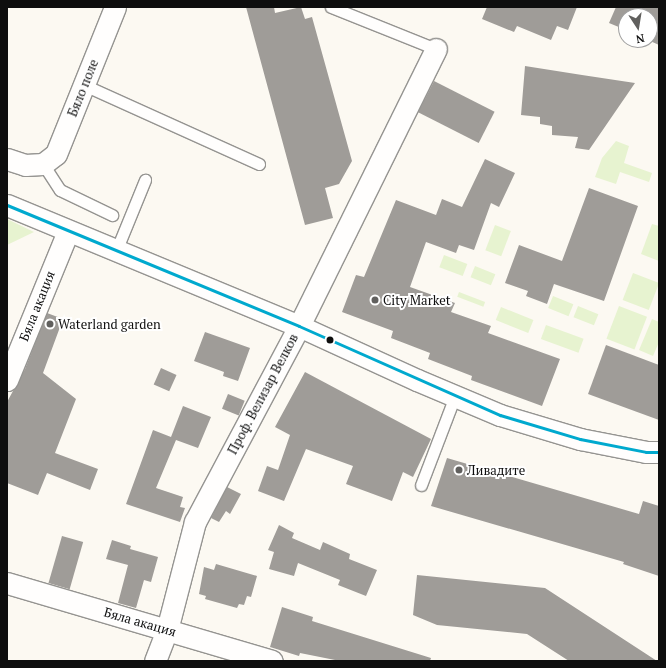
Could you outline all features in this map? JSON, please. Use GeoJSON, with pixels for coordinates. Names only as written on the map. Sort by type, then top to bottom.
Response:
{"type":"FeatureCollection","features":[{"type":"Feature","properties":{"kind":"street","name":"Бяло поле"},"geometry":{"type":"LineString","coordinates":[[43,164],[56,154],[115,7]]}},
{"type":"Feature","properties":{"kind":"street","name":"Проф. Велизар Велков"},"geometry":{"type":"LineString","coordinates":[[155,661],[167,630],[195,522],[299,326],[436,49]]}},
{"type":"Feature","properties":{"kind":"street"},"geometry":{"type":"LineString","coordinates":[[7,159],[25,165],[43,164]]}},
{"type":"Feature","properties":{"kind":"street"},"geometry":{"type":"LineString","coordinates":[[7,205],[299,326],[455,396],[548,431],[613,446],[659,452]]}},
{"type":"Feature","properties":{"kind":"street","name":"Бяла акация"},"geometry":{"type":"LineString","coordinates":[[7,380],[68,231]]}},
{"type":"Feature","properties":{"kind":"street","name":"Бяла акация"},"geometry":{"type":"LineString","coordinates":[[7,583],[272,661]]}},
{"type":"Feature","properties":{"kind":"lane"},"geometry":{"type":"LineString","coordinates":[[331,7],[436,49]]}},
{"type":"Feature","properties":{"kind":"lane"},"geometry":{"type":"LineString","coordinates":[[84,85],[259,164]]}},
{"type":"Feature","properties":{"kind":"lane"},"geometry":{"type":"LineString","coordinates":[[43,164],[60,190],[112,215]]}},
{"type":"Feature","properties":{"kind":"lane"},"geometry":{"type":"LineString","coordinates":[[116,251],[145,180]]}},
{"type":"Feature","properties":{"kind":"lane"},"geometry":{"type":"LineString","coordinates":[[421,485],[455,396]]}},
{"type":"Feature","properties":{"kind":"green space"},"geometry":{"type":"Polygon","coordinates":[[[616,141],[629,146],[624,163],[652,173],[649,182],[620,172],[616,184],[595,177],[602,158],[616,141]]]}},
{"type":"Feature","properties":{"kind":"green space"},"geometry":{"type":"Polygon","coordinates":[[[7,219],[34,232],[7,245],[7,219]]]}},
{"type":"Feature","properties":{"kind":"green space"},"geometry":{"type":"Polygon","coordinates":[[[652,224],[659,226],[659,261],[641,254],[652,224]]]}},
{"type":"Feature","properties":{"kind":"green space"},"geometry":{"type":"Polygon","coordinates":[[[495,225],[511,231],[501,256],[485,250],[495,225]]]}},
{"type":"Feature","properties":{"kind":"green space"},"geometry":{"type":"Polygon","coordinates":[[[444,255],[467,264],[463,276],[439,267],[444,255]]]}},
{"type":"Feature","properties":{"kind":"green space"},"geometry":{"type":"Polygon","coordinates":[[[475,266],[495,274],[491,285],[471,277],[475,266]]]}},
{"type":"Feature","properties":{"kind":"green space"},"geometry":{"type":"Polygon","coordinates":[[[633,273],[659,283],[649,310],[623,300],[633,273]]]}},
{"type":"Feature","properties":{"kind":"green space"},"geometry":{"type":"Polygon","coordinates":[[[459,292],[485,302],[483,307],[457,297],[459,292]]]}},
{"type":"Feature","properties":{"kind":"green space"},"geometry":{"type":"Polygon","coordinates":[[[553,296],[573,304],[569,316],[548,308],[553,296]]]}},
{"type":"Feature","properties":{"kind":"green space"},"geometry":{"type":"Polygon","coordinates":[[[578,306],[598,314],[594,325],[574,317],[578,306]]]}},
{"type":"Feature","properties":{"kind":"green space"},"geometry":{"type":"Polygon","coordinates":[[[619,306],[647,317],[634,349],[606,339],[619,306]]]}},
{"type":"Feature","properties":{"kind":"green space"},"geometry":{"type":"Polygon","coordinates":[[[501,307],[533,320],[528,333],[496,320],[501,307]]]}},
{"type":"Feature","properties":{"kind":"green space"},"geometry":{"type":"Polygon","coordinates":[[[652,319],[659,322],[659,342],[653,356],[639,350],[652,319]]]}},
{"type":"Feature","properties":{"kind":"green space"},"geometry":{"type":"Polygon","coordinates":[[[546,325],[584,339],[578,353],[541,339],[546,325]]]}},
{"type":"Feature","properties":{"kind":"building"},"geometry":{"type":"Polygon","coordinates":[[[246,7],[274,7],[275,13],[301,7],[305,19],[312,17],[352,161],[339,184],[325,188],[333,218],[305,225],[246,7]]]}},
{"type":"Feature","properties":{"kind":"building"},"geometry":{"type":"Polygon","coordinates":[[[487,7],[577,7],[568,30],[557,26],[551,40],[517,26],[514,32],[482,19],[487,7]]]}},
{"type":"Feature","properties":{"kind":"building"},"geometry":{"type":"Polygon","coordinates":[[[616,7],[659,7],[659,45],[658,8],[618,8],[618,27],[609,23],[616,7]]]}},
{"type":"Feature","properties":{"kind":"building"},"geometry":{"type":"Polygon","coordinates":[[[525,66],[635,83],[589,150],[575,148],[578,137],[552,135],[552,126],[540,124],[540,117],[521,115],[525,66]]]}},
{"type":"Feature","properties":{"kind":"building"},"geometry":{"type":"Polygon","coordinates":[[[434,81],[495,112],[479,143],[418,112],[434,81]]]}},
{"type":"Feature","properties":{"kind":"building"},"geometry":{"type":"Polygon","coordinates":[[[485,159],[515,173],[499,207],[491,203],[474,250],[459,245],[456,253],[426,242],[410,287],[455,303],[451,312],[491,326],[488,333],[560,359],[542,406],[471,380],[472,376],[428,359],[430,353],[391,338],[393,331],[342,312],[356,275],[364,277],[396,200],[436,215],[442,199],[462,207],[485,159]]]}},
{"type":"Feature","properties":{"kind":"building"},"geometry":{"type":"Polygon","coordinates":[[[589,188],[638,206],[604,301],[554,284],[547,304],[526,296],[528,291],[505,283],[519,245],[562,261],[589,188]]]}},
{"type":"Feature","properties":{"kind":"building"},"geometry":{"type":"Polygon","coordinates":[[[47,313],[63,319],[43,373],[76,399],[55,453],[98,469],[90,490],[47,473],[38,495],[7,483],[7,402],[25,369],[47,313]]]}},
{"type":"Feature","properties":{"kind":"building"},"geometry":{"type":"Polygon","coordinates":[[[205,332],[250,348],[238,381],[223,376],[224,372],[194,361],[205,332]]]}},
{"type":"Feature","properties":{"kind":"building"},"geometry":{"type":"Polygon","coordinates":[[[606,345],[659,365],[659,420],[588,394],[606,345]]]}},
{"type":"Feature","properties":{"kind":"building"},"geometry":{"type":"Polygon","coordinates":[[[161,368],[177,375],[169,391],[154,384],[161,368]]]}},
{"type":"Feature","properties":{"kind":"building"},"geometry":{"type":"Polygon","coordinates":[[[305,372],[431,439],[413,477],[403,472],[392,501],[346,484],[353,466],[306,449],[284,501],[258,491],[267,466],[278,470],[290,435],[275,427],[305,372]]]}},
{"type":"Feature","properties":{"kind":"building"},"geometry":{"type":"Polygon","coordinates":[[[228,394],[245,401],[239,416],[222,409],[228,394]]]}},
{"type":"Feature","properties":{"kind":"building"},"geometry":{"type":"Polygon","coordinates":[[[183,406],[211,417],[198,448],[176,440],[156,488],[183,497],[180,507],[185,508],[180,522],[126,504],[153,430],[171,437],[183,406]]]}},
{"type":"Feature","properties":{"kind":"building"},"geometry":{"type":"Polygon","coordinates":[[[447,458],[639,514],[643,501],[659,506],[659,576],[623,564],[624,562],[431,506],[447,458]]]}},
{"type":"Feature","properties":{"kind":"building"},"geometry":{"type":"Polygon","coordinates":[[[227,487],[241,494],[230,514],[226,511],[219,522],[211,518],[227,487]]]}},
{"type":"Feature","properties":{"kind":"building"},"geometry":{"type":"Polygon","coordinates":[[[279,525],[294,533],[292,538],[320,550],[323,542],[350,554],[349,559],[377,570],[366,596],[338,585],[340,580],[298,563],[294,576],[269,569],[274,552],[268,550],[279,525]]]}},
{"type":"Feature","properties":{"kind":"building"},"geometry":{"type":"Polygon","coordinates":[[[62,536],[83,542],[70,589],[48,583],[62,536]]]}},
{"type":"Feature","properties":{"kind":"building"},"geometry":{"type":"Polygon","coordinates":[[[112,540],[131,546],[130,549],[158,557],[151,582],[144,580],[136,608],[118,603],[128,565],[106,559],[112,540]]]}},
{"type":"Feature","properties":{"kind":"building"},"geometry":{"type":"Polygon","coordinates":[[[216,564],[257,576],[251,597],[247,596],[244,605],[239,604],[237,608],[205,599],[206,596],[199,594],[204,567],[214,570],[216,564]]]}},
{"type":"Feature","properties":{"kind":"building"},"geometry":{"type":"Polygon","coordinates":[[[417,575],[545,588],[657,661],[569,661],[527,634],[437,625],[413,615],[417,575]]]}},
{"type":"Feature","properties":{"kind":"building"},"geometry":{"type":"Polygon","coordinates":[[[282,607],[313,617],[312,621],[431,658],[430,661],[340,661],[300,653],[299,656],[270,647],[282,607]]]}},
{"type":"Feature","properties":{"kind":"transit line"},"geometry":{"type":"LineString","coordinates":[[7,205],[299,326],[500,415],[580,439],[646,452],[659,452]]}},
{"type":"Feature","properties":{"kind":"place","name":"City Market"},"geometry":{"type":"Point","coordinates":[375,300]}},
{"type":"Feature","properties":{"kind":"place","name":"Waterland garden"},"geometry":{"type":"Point","coordinates":[50,324]}},
{"type":"Feature","properties":{"kind":"place","name":"Ливадите"},"geometry":{"type":"Point","coordinates":[459,470]}}]}
